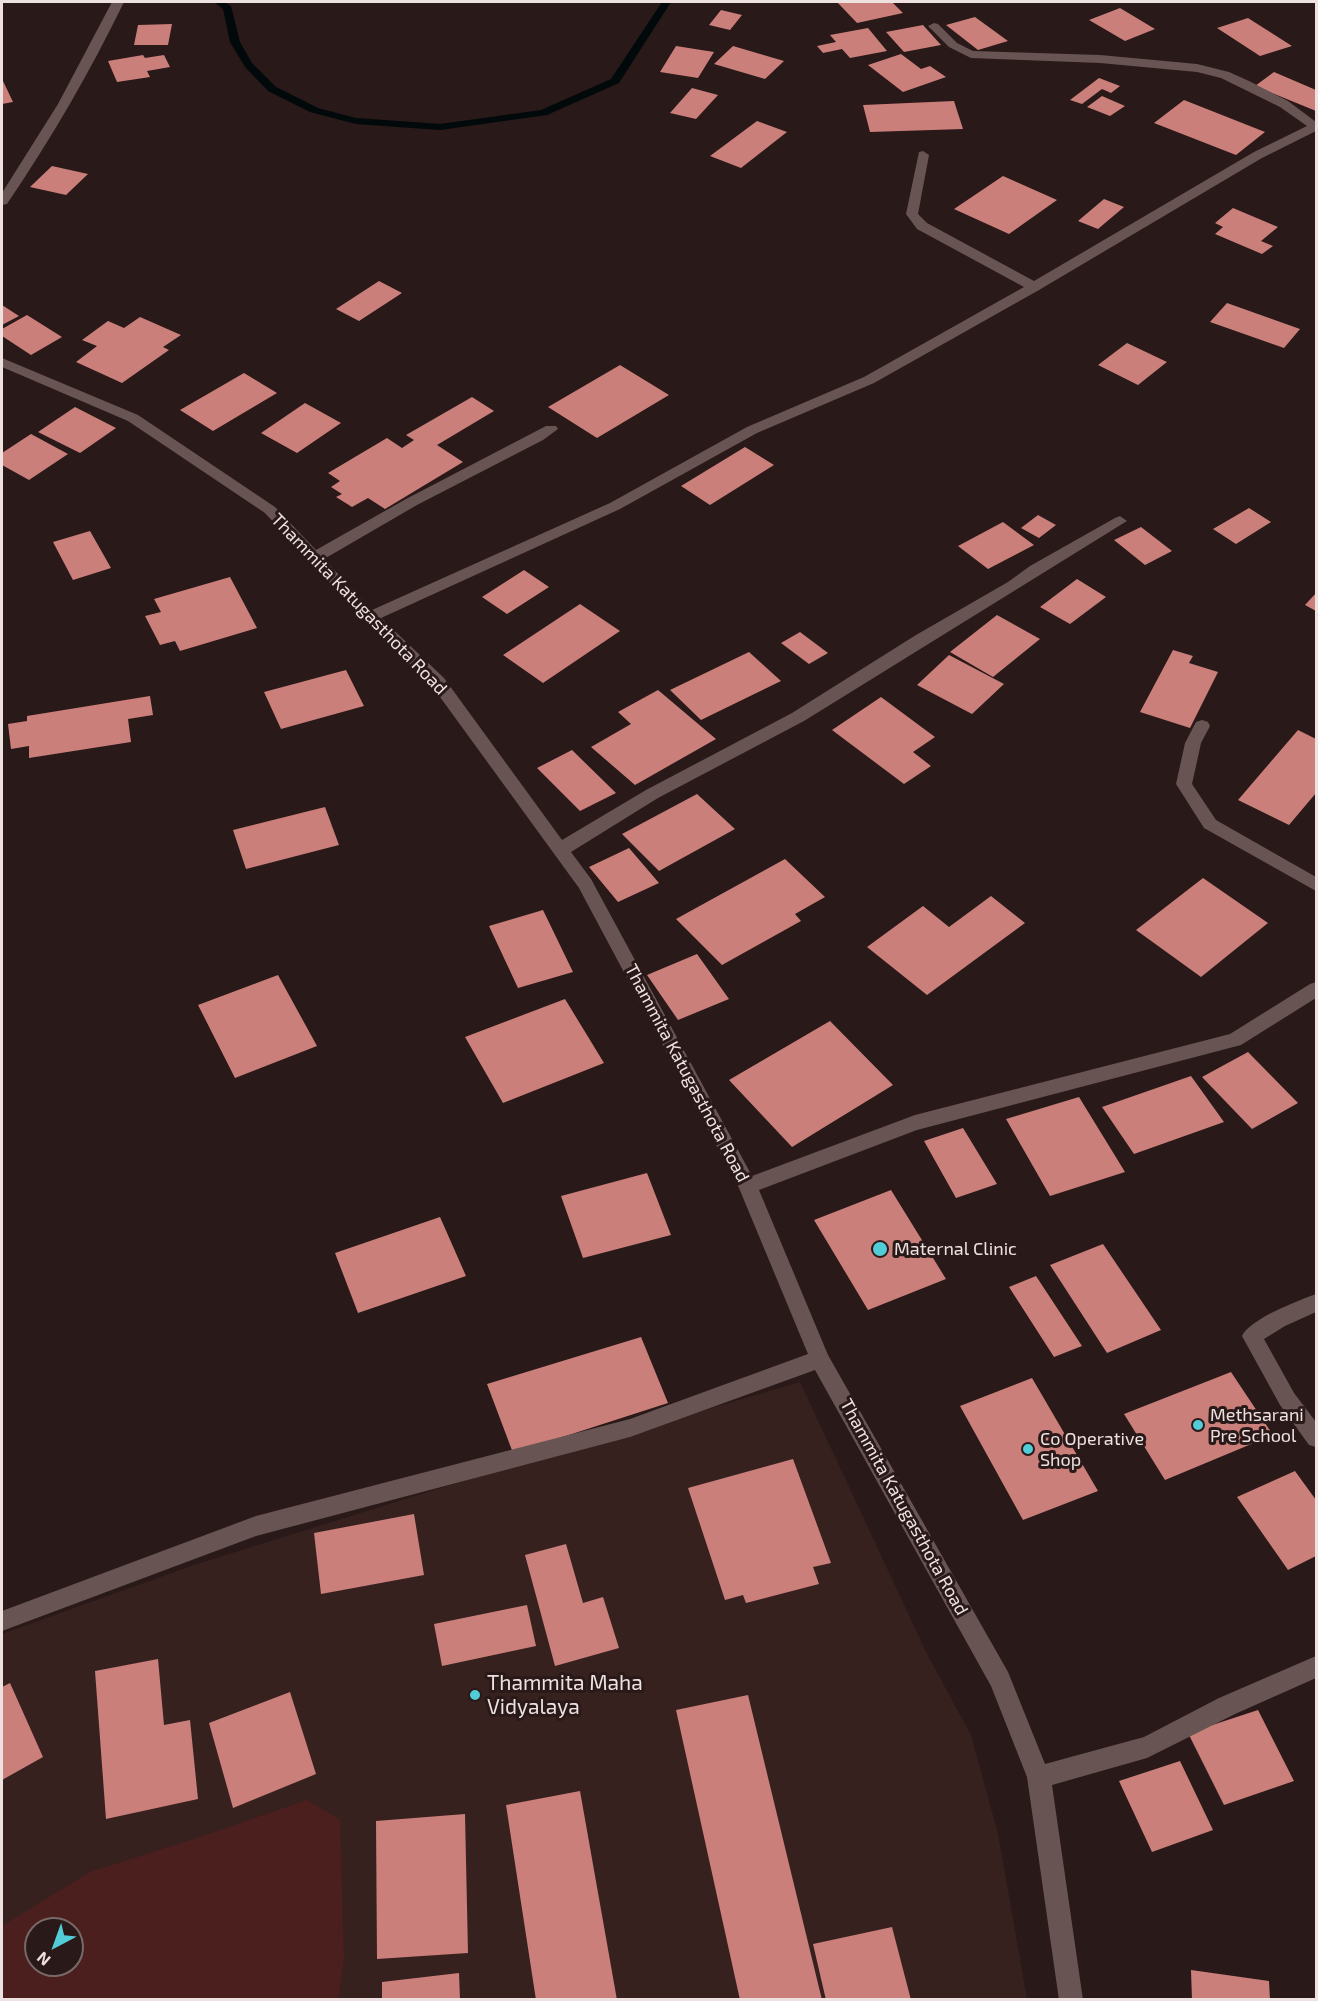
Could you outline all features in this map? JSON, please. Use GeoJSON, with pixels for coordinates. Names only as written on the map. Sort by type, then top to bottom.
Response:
{"type":"FeatureCollection","features":[{"type":"Feature","properties":{"kind":"street"},"geometry":{"type":"LineString","coordinates":[[2,201],[44,139],[92,57],[118,2]]}},
{"type":"Feature","properties":{"kind":"street"},"geometry":{"type":"LineString","coordinates":[[370,617],[615,506],[752,430],[869,380],[1258,155],[1316,127],[1284,104],[1225,75],[1197,68],[1100,59],[971,54],[953,45],[934,26]]}},
{"type":"Feature","properties":{"kind":"street"},"geometry":{"type":"LineString","coordinates":[[923,155],[912,214],[922,226],[1034,286]]}},
{"type":"Feature","properties":{"kind":"street","name":"Thammita Katugasthota Road"},"geometry":{"type":"LineString","coordinates":[[2,362],[133,418],[270,510],[370,617],[438,682],[585,884],[748,1186],[820,1359],[1000,1680],[1039,1777],[1071,2000]]}},
{"type":"Feature","properties":{"kind":"street"},"geometry":{"type":"LineString","coordinates":[[315,558],[373,522],[504,457],[551,429]]}},
{"type":"Feature","properties":{"kind":"street"},"geometry":{"type":"LineString","coordinates":[[560,850],[652,794],[798,717],[1035,570],[1120,521]]}},
{"type":"Feature","properties":{"kind":"street"},"geometry":{"type":"LineString","coordinates":[[1202,726],[1193,743],[1184,784],[1210,824],[1317,885]]}},
{"type":"Feature","properties":{"kind":"street"},"geometry":{"type":"LineString","coordinates":[[748,1186],[915,1123],[1235,1040],[1317,989]]}},
{"type":"Feature","properties":{"kind":"street"},"geometry":{"type":"LineString","coordinates":[[1317,1303],[1278,1320],[1252,1336],[1287,1399],[1317,1438]]}},
{"type":"Feature","properties":{"kind":"street"},"geometry":{"type":"LineString","coordinates":[[2,1622],[256,1526],[630,1428],[820,1359]]}},
{"type":"Feature","properties":{"kind":"street"},"geometry":{"type":"LineString","coordinates":[[1039,1777],[1147,1747],[1227,1706],[1317,1667]]}},
{"type":"Feature","properties":{"kind":"shaded area","name":"Thammita Maha Vidyalaya"},"geometry":{"type":"Polygon","coordinates":[[[800,1382],[927,1654],[971,1735],[998,1834],[1027,1999],[2,2000],[2,1634],[194,1565],[447,1486],[800,1382]]]}},
{"type":"Feature","properties":{"kind":"shaded area"},"geometry":{"type":"Polygon","coordinates":[[[307,1800],[340,1820],[344,1959],[338,1999],[2,1999],[2,1926],[90,1872],[307,1800]]]}},
{"type":"Feature","properties":{"kind":"building"},"geometry":{"type":"Polygon","coordinates":[[[837,2],[892,2],[903,13],[857,23],[837,2]]]}},
{"type":"Feature","properties":{"kind":"building"},"geometry":{"type":"Polygon","coordinates":[[[1120,8],[1155,29],[1125,41],[1089,20],[1120,8]]]}},
{"type":"Feature","properties":{"kind":"building"},"geometry":{"type":"Polygon","coordinates":[[[721,10],[742,15],[730,30],[709,25],[721,10]]]}},
{"type":"Feature","properties":{"kind":"building"},"geometry":{"type":"Polygon","coordinates":[[[975,17],[1008,41],[978,50],[946,25],[975,17]]]}},
{"type":"Feature","properties":{"kind":"building"},"geometry":{"type":"Polygon","coordinates":[[[1248,18],[1292,46],[1260,56],[1217,28],[1248,18]]]}},
{"type":"Feature","properties":{"kind":"building"},"geometry":{"type":"Polygon","coordinates":[[[172,24],[168,45],[134,45],[138,25],[172,24]]]}},
{"type":"Feature","properties":{"kind":"building"},"geometry":{"type":"Polygon","coordinates":[[[923,25],[941,45],[904,52],[886,32],[923,25]]]}},
{"type":"Feature","properties":{"kind":"building"},"geometry":{"type":"Polygon","coordinates":[[[868,28],[887,51],[850,58],[842,49],[823,53],[817,46],[836,42],[830,35],[868,28]]]}},
{"type":"Feature","properties":{"kind":"building"},"geometry":{"type":"Polygon","coordinates":[[[676,46],[714,52],[698,78],[660,72],[676,46]]]}},
{"type":"Feature","properties":{"kind":"building"},"geometry":{"type":"Polygon","coordinates":[[[733,46],[784,61],[765,79],[714,64],[733,46]]]}},
{"type":"Feature","properties":{"kind":"building"},"geometry":{"type":"Polygon","coordinates":[[[901,54],[921,69],[930,66],[946,77],[903,92],[868,65],[901,54]]]}},
{"type":"Feature","properties":{"kind":"building"},"geometry":{"type":"Polygon","coordinates":[[[143,55],[145,58],[164,55],[170,67],[147,71],[150,77],[117,82],[108,61],[143,55]]]}},
{"type":"Feature","properties":{"kind":"building"},"geometry":{"type":"Polygon","coordinates":[[[1274,72],[1316,90],[1316,111],[1255,86],[1274,72]]]}},
{"type":"Feature","properties":{"kind":"building"},"geometry":{"type":"Polygon","coordinates":[[[1099,78],[1120,86],[1111,93],[1102,89],[1082,104],[1070,100],[1099,78]]]}},
{"type":"Feature","properties":{"kind":"building"},"geometry":{"type":"Polygon","coordinates":[[[3,81],[13,102],[2,104],[3,81]]]}},
{"type":"Feature","properties":{"kind":"building"},"geometry":{"type":"Polygon","coordinates":[[[692,88],[718,95],[696,119],[670,113],[692,88]]]}},
{"type":"Feature","properties":{"kind":"building"},"geometry":{"type":"Polygon","coordinates":[[[1102,96],[1125,106],[1110,116],[1087,107],[1102,96]]]}},
{"type":"Feature","properties":{"kind":"building"},"geometry":{"type":"Polygon","coordinates":[[[1184,100],[1265,132],[1236,155],[1154,123],[1184,100]]]}},
{"type":"Feature","properties":{"kind":"building"},"geometry":{"type":"Polygon","coordinates":[[[954,101],[963,129],[870,132],[863,105],[954,101]]]}},
{"type":"Feature","properties":{"kind":"building"},"geometry":{"type":"Polygon","coordinates":[[[757,121],[787,132],[741,168],[710,156],[757,121]]]}},
{"type":"Feature","properties":{"kind":"building"},"geometry":{"type":"Polygon","coordinates":[[[52,166],[88,174],[66,195],[30,187],[52,166]]]}},
{"type":"Feature","properties":{"kind":"building"},"geometry":{"type":"Polygon","coordinates":[[[1003,176],[1057,200],[1009,234],[954,209],[1003,176]]]}},
{"type":"Feature","properties":{"kind":"building"},"geometry":{"type":"Polygon","coordinates":[[[1104,199],[1124,207],[1098,229],[1078,221],[1104,199]]]}},
{"type":"Feature","properties":{"kind":"building"},"geometry":{"type":"Polygon","coordinates":[[[1233,208],[1278,227],[1261,241],[1273,246],[1262,254],[1215,234],[1223,227],[1215,223],[1233,208]]]}},
{"type":"Feature","properties":{"kind":"building"},"geometry":{"type":"Polygon","coordinates":[[[379,281],[402,293],[359,321],[336,309],[379,281]]]}},
{"type":"Feature","properties":{"kind":"building"},"geometry":{"type":"Polygon","coordinates":[[[1227,303],[1300,329],[1284,348],[1210,322],[1227,303]]]}},
{"type":"Feature","properties":{"kind":"building"},"geometry":{"type":"Polygon","coordinates":[[[2,305],[19,316],[2,325],[2,305]]]}},
{"type":"Feature","properties":{"kind":"building"},"geometry":{"type":"Polygon","coordinates":[[[27,315],[62,337],[31,355],[2,336],[2,329],[27,315]]]}},
{"type":"Feature","properties":{"kind":"building"},"geometry":{"type":"Polygon","coordinates":[[[140,317],[181,335],[163,347],[169,350],[122,383],[76,362],[97,346],[82,340],[108,321],[124,328],[140,317]]]}},
{"type":"Feature","properties":{"kind":"building"},"geometry":{"type":"Polygon","coordinates":[[[1127,343],[1167,362],[1138,385],[1098,365],[1127,343]]]}},
{"type":"Feature","properties":{"kind":"building"},"geometry":{"type":"Polygon","coordinates":[[[620,365],[669,395],[597,438],[548,407],[620,365]]]}},
{"type":"Feature","properties":{"kind":"building"},"geometry":{"type":"Polygon","coordinates":[[[244,373],[277,393],[213,431],[180,410],[244,373]]]}},
{"type":"Feature","properties":{"kind":"building"},"geometry":{"type":"Polygon","coordinates":[[[472,397],[494,411],[437,445],[463,462],[385,509],[368,498],[352,507],[336,497],[342,494],[331,487],[340,481],[328,473],[387,438],[402,448],[414,440],[406,435],[472,397]]]}},
{"type":"Feature","properties":{"kind":"building"},"geometry":{"type":"Polygon","coordinates":[[[305,403],[341,423],[297,453],[261,433],[305,403]]]}},
{"type":"Feature","properties":{"kind":"building"},"geometry":{"type":"Polygon","coordinates":[[[75,407],[116,428],[80,453],[38,432],[75,407]]]}},
{"type":"Feature","properties":{"kind":"building"},"geometry":{"type":"Polygon","coordinates":[[[31,434],[68,454],[29,480],[2,465],[2,453],[31,434]]]}},
{"type":"Feature","properties":{"kind":"building"},"geometry":{"type":"Polygon","coordinates":[[[745,447],[774,465],[710,505],[681,486],[745,447]]]}},
{"type":"Feature","properties":{"kind":"building"},"geometry":{"type":"Polygon","coordinates":[[[1249,508],[1271,522],[1236,544],[1213,529],[1249,508]]]}},
{"type":"Feature","properties":{"kind":"building"},"geometry":{"type":"Polygon","coordinates":[[[1038,515],[1056,525],[1039,538],[1021,528],[1038,515]]]}},
{"type":"Feature","properties":{"kind":"building"},"geometry":{"type":"Polygon","coordinates":[[[1003,522],[1034,545],[988,569],[958,546],[1003,522]]]}},
{"type":"Feature","properties":{"kind":"building"},"geometry":{"type":"Polygon","coordinates":[[[1141,527],[1172,551],[1145,565],[1114,540],[1141,527]]]}},
{"type":"Feature","properties":{"kind":"building"},"geometry":{"type":"Polygon","coordinates":[[[90,531],[111,568],[73,580],[53,542],[90,531]]]}},
{"type":"Feature","properties":{"kind":"building"},"geometry":{"type":"Polygon","coordinates":[[[524,570],[549,587],[507,614],[482,597],[524,570]]]}},
{"type":"Feature","properties":{"kind":"building"},"geometry":{"type":"Polygon","coordinates":[[[230,577],[257,628],[180,651],[175,641],[160,645],[145,616],[161,612],[154,599],[230,577]]]}},
{"type":"Feature","properties":{"kind":"building"},"geometry":{"type":"Polygon","coordinates":[[[1077,579],[1106,597],[1070,624],[1040,607],[1077,579]]]}},
{"type":"Feature","properties":{"kind":"building"},"geometry":{"type":"Polygon","coordinates":[[[1316,593],[1316,611],[1305,605],[1316,593]]]}},
{"type":"Feature","properties":{"kind":"building"},"geometry":{"type":"Polygon","coordinates":[[[580,604],[620,631],[543,683],[503,655],[580,604]]]}},
{"type":"Feature","properties":{"kind":"building"},"geometry":{"type":"Polygon","coordinates":[[[997,615],[1040,639],[993,677],[950,652],[997,615]]]}},
{"type":"Feature","properties":{"kind":"building"},"geometry":{"type":"Polygon","coordinates":[[[800,632],[828,653],[809,664],[781,643],[800,632]]]}},
{"type":"Feature","properties":{"kind":"building"},"geometry":{"type":"Polygon","coordinates":[[[1173,650],[1193,656],[1189,663],[1218,672],[1190,728],[1140,712],[1173,650]]]}},
{"type":"Feature","properties":{"kind":"building"},"geometry":{"type":"Polygon","coordinates":[[[749,652],[781,681],[701,720],[670,690],[749,652]]]}},
{"type":"Feature","properties":{"kind":"building"},"geometry":{"type":"Polygon","coordinates":[[[949,655],[1004,684],[972,714],[917,685],[949,655]]]}},
{"type":"Feature","properties":{"kind":"building"},"geometry":{"type":"Polygon","coordinates":[[[346,670],[364,706],[281,729],[264,692],[346,670]]]}},
{"type":"Feature","properties":{"kind":"building"},"geometry":{"type":"Polygon","coordinates":[[[658,690],[716,739],[635,785],[591,747],[631,724],[618,712],[658,690]]]}},
{"type":"Feature","properties":{"kind":"building"},"geometry":{"type":"Polygon","coordinates":[[[150,696],[153,715],[128,719],[131,742],[29,758],[29,746],[11,749],[8,724],[27,721],[27,716],[150,696]]]}},
{"type":"Feature","properties":{"kind":"building"},"geometry":{"type":"Polygon","coordinates":[[[881,697],[935,737],[913,752],[931,766],[904,784],[832,730],[881,697]]]}},
{"type":"Feature","properties":{"kind":"building"},"geometry":{"type":"Polygon","coordinates":[[[1298,730],[1316,739],[1316,793],[1289,825],[1238,800],[1298,730]]]}},
{"type":"Feature","properties":{"kind":"building"},"geometry":{"type":"Polygon","coordinates":[[[572,750],[616,793],[580,811],[537,768],[572,750]]]}},
{"type":"Feature","properties":{"kind":"building"},"geometry":{"type":"Polygon","coordinates":[[[697,794],[735,829],[659,871],[622,834],[697,794]]]}},
{"type":"Feature","properties":{"kind":"building"},"geometry":{"type":"Polygon","coordinates":[[[325,807],[339,845],[246,869],[233,830],[325,807]]]}},
{"type":"Feature","properties":{"kind":"building"},"geometry":{"type":"Polygon","coordinates":[[[629,848],[659,883],[618,902],[589,867],[629,848]]]}},
{"type":"Feature","properties":{"kind":"building"},"geometry":{"type":"Polygon","coordinates":[[[785,859],[825,897],[795,914],[801,921],[722,965],[676,919],[785,859]]]}},
{"type":"Feature","properties":{"kind":"building"},"geometry":{"type":"Polygon","coordinates":[[[1203,878],[1268,923],[1201,977],[1136,930],[1203,878]]]}},
{"type":"Feature","properties":{"kind":"building"},"geometry":{"type":"Polygon","coordinates":[[[991,896],[1025,923],[927,995],[867,947],[923,906],[949,927],[991,896]]]}},
{"type":"Feature","properties":{"kind":"building"},"geometry":{"type":"Polygon","coordinates":[[[543,910],[573,972],[518,988],[489,926],[543,910]]]}},
{"type":"Feature","properties":{"kind":"building"},"geometry":{"type":"Polygon","coordinates":[[[697,954],[729,999],[678,1020],[647,975],[697,954]]]}},
{"type":"Feature","properties":{"kind":"building"},"geometry":{"type":"Polygon","coordinates":[[[278,975],[317,1046],[235,1078],[198,1005],[278,975]]]}},
{"type":"Feature","properties":{"kind":"building"},"geometry":{"type":"Polygon","coordinates":[[[565,999],[604,1063],[503,1103],[465,1037],[565,999]]]}},
{"type":"Feature","properties":{"kind":"building"},"geometry":{"type":"Polygon","coordinates":[[[830,1021],[893,1085],[792,1147],[729,1080],[830,1021]]]}},
{"type":"Feature","properties":{"kind":"building"},"geometry":{"type":"Polygon","coordinates":[[[1248,1052],[1298,1103],[1252,1129],[1202,1077],[1248,1052]]]}},
{"type":"Feature","properties":{"kind":"building"},"geometry":{"type":"Polygon","coordinates":[[[1191,1076],[1224,1122],[1134,1154],[1102,1107],[1191,1076]]]}},
{"type":"Feature","properties":{"kind":"building"},"geometry":{"type":"Polygon","coordinates":[[[1079,1097],[1125,1172],[1050,1196],[1006,1119],[1079,1097]]]}},
{"type":"Feature","properties":{"kind":"building"},"geometry":{"type":"Polygon","coordinates":[[[963,1128],[997,1184],[956,1198],[924,1141],[963,1128]]]}},
{"type":"Feature","properties":{"kind":"building"},"geometry":{"type":"Polygon","coordinates":[[[647,1173],[671,1235],[583,1258],[561,1196],[647,1173]]]}},
{"type":"Feature","properties":{"kind":"building","name":"Maternal Clinic"},"geometry":{"type":"Polygon","coordinates":[[[891,1190],[946,1279],[868,1310],[814,1220],[891,1190]]]}},
{"type":"Feature","properties":{"kind":"building"},"geometry":{"type":"Polygon","coordinates":[[[440,1217],[466,1276],[358,1313],[335,1253],[440,1217]]]}},
{"type":"Feature","properties":{"kind":"building"},"geometry":{"type":"Polygon","coordinates":[[[1103,1244],[1161,1330],[1107,1353],[1050,1265],[1103,1244]]]}},
{"type":"Feature","properties":{"kind":"building"},"geometry":{"type":"Polygon","coordinates":[[[1036,1276],[1082,1346],[1054,1357],[1009,1287],[1036,1276]]]}},
{"type":"Feature","properties":{"kind":"building"},"geometry":{"type":"Polygon","coordinates":[[[641,1337],[668,1403],[513,1453],[487,1384],[641,1337]]]}},
{"type":"Feature","properties":{"kind":"building","name":"Methsarani Pre School"},"geometry":{"type":"Polygon","coordinates":[[[1231,1372],[1273,1435],[1165,1480],[1124,1414],[1231,1372]]]}},
{"type":"Feature","properties":{"kind":"building","name":"Co Operative Shop"},"geometry":{"type":"Polygon","coordinates":[[[1032,1378],[1098,1491],[1023,1520],[960,1406],[1032,1378]]]}},
{"type":"Feature","properties":{"kind":"building"},"geometry":{"type":"Polygon","coordinates":[[[793,1459],[831,1563],[813,1567],[819,1584],[746,1603],[743,1595],[725,1600],[688,1488],[793,1459]]]}},
{"type":"Feature","properties":{"kind":"building"},"geometry":{"type":"Polygon","coordinates":[[[1295,1471],[1316,1500],[1316,1556],[1288,1570],[1237,1497],[1295,1471]]]}},
{"type":"Feature","properties":{"kind":"building"},"geometry":{"type":"Polygon","coordinates":[[[414,1514],[424,1575],[321,1594],[314,1533],[414,1514]]]}},
{"type":"Feature","properties":{"kind":"building"},"geometry":{"type":"Polygon","coordinates":[[[566,1544],[583,1603],[603,1597],[619,1648],[555,1666],[525,1555],[566,1544]]]}},
{"type":"Feature","properties":{"kind":"building"},"geometry":{"type":"Polygon","coordinates":[[[527,1605],[536,1646],[442,1666],[434,1624],[527,1605]]]}},
{"type":"Feature","properties":{"kind":"building"},"geometry":{"type":"Polygon","coordinates":[[[158,1659],[164,1725],[190,1720],[198,1799],[106,1819],[95,1671],[158,1659]]]}},
{"type":"Feature","properties":{"kind":"building"},"geometry":{"type":"Polygon","coordinates":[[[10,1683],[43,1757],[2,1780],[2,1687],[10,1683]]]}},
{"type":"Feature","properties":{"kind":"building"},"geometry":{"type":"Polygon","coordinates":[[[290,1692],[316,1774],[233,1808],[209,1723],[290,1692]]]}},
{"type":"Feature","properties":{"kind":"building"},"geometry":{"type":"Polygon","coordinates":[[[748,1695],[822,2000],[740,2000],[676,1710],[748,1695]]]}},
{"type":"Feature","properties":{"kind":"building"},"geometry":{"type":"Polygon","coordinates":[[[1258,1710],[1294,1781],[1224,1805],[1188,1733],[1258,1710]]]}},
{"type":"Feature","properties":{"kind":"building"},"geometry":{"type":"Polygon","coordinates":[[[1180,1761],[1213,1830],[1152,1852],[1119,1781],[1180,1761]]]}},
{"type":"Feature","properties":{"kind":"building"},"geometry":{"type":"Polygon","coordinates":[[[580,1791],[617,2000],[536,2000],[506,1805],[580,1791]]]}},
{"type":"Feature","properties":{"kind":"building"},"geometry":{"type":"Polygon","coordinates":[[[465,1814],[468,1953],[377,1959],[376,1821],[465,1814]]]}},
{"type":"Feature","properties":{"kind":"building"},"geometry":{"type":"Polygon","coordinates":[[[892,1927],[911,2000],[826,2000],[813,1944],[892,1927]]]}},
{"type":"Feature","properties":{"kind":"building"},"geometry":{"type":"Polygon","coordinates":[[[1191,1970],[1269,1981],[1270,2000],[1192,2000],[1191,1970]]]}},
{"type":"Feature","properties":{"kind":"building"},"geometry":{"type":"Polygon","coordinates":[[[459,1973],[460,2000],[382,2000],[382,1982],[459,1973]]]}},
{"type":"Feature","properties":{"kind":"waterway"},"geometry":{"type":"LineString","coordinates":[[218,2],[228,8],[235,42],[248,65],[272,89],[314,110],[356,121],[440,127],[543,113],[615,81],[666,2]]}},
{"type":"Feature","properties":{"kind":"place","name":"Maternal Clinic"},"geometry":{"type":"Point","coordinates":[880,1249]}},
{"type":"Feature","properties":{"kind":"place","name":"Methsarani Pre School"},"geometry":{"type":"Point","coordinates":[1198,1425]}},
{"type":"Feature","properties":{"kind":"place","name":"Co Operative Shop"},"geometry":{"type":"Point","coordinates":[1028,1449]}},
{"type":"Feature","properties":{"kind":"place","name":"Thammita Maha Vidyalaya"},"geometry":{"type":"Point","coordinates":[475,1695]}}]}
